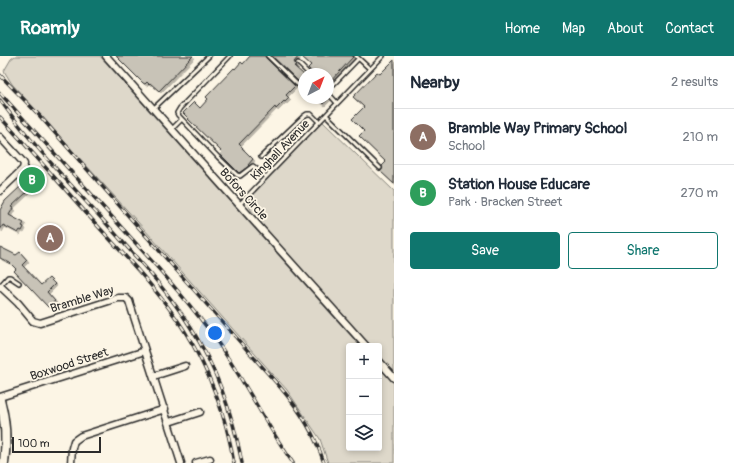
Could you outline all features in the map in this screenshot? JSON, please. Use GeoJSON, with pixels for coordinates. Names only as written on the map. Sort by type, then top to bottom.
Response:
{"type":"FeatureCollection","features":[{"type":"Feature","properties":{"kind":"street","name":"Bofors Circle"},"geometry":{"type":"LineString","coordinates":[[106,56],[363,343]]}},
{"type":"Feature","properties":{"kind":"street"},"geometry":{"type":"LineString","coordinates":[[0,137],[24,164],[23,169],[0,191]]}},
{"type":"Feature","properties":{"kind":"street","name":"Bramble Way"},"geometry":{"type":"LineString","coordinates":[[0,286],[18,303],[33,321],[40,323],[118,298],[126,298],[130,301],[181,463]]}},
{"type":"Feature","properties":{"kind":"street","name":"Boxwood Street"},"geometry":{"type":"LineString","coordinates":[[0,398],[145,351]]}},
{"type":"Feature","properties":{"kind":"street"},"geometry":{"type":"LineString","coordinates":[[382,364],[394,378]]}},
{"type":"Feature","properties":{"kind":"street"},"geometry":{"type":"LineString","coordinates":[[154,376],[185,366]]}},
{"type":"Feature","properties":{"kind":"street"},"geometry":{"type":"LineString","coordinates":[[0,398],[5,424],[6,449],[4,463]]}},
{"type":"Feature","properties":{"kind":"street"},"geometry":{"type":"LineString","coordinates":[[70,463],[74,441],[81,436],[164,410]]}},
{"type":"Feature","properties":{"kind":"street"},"geometry":{"type":"LineString","coordinates":[[168,422],[200,412]]}},
{"type":"Feature","properties":{"kind":"street"},"geometry":{"type":"LineString","coordinates":[[196,463],[210,459]]}},
{"type":"Feature","properties":{"kind":"lane"},"geometry":{"type":"LineString","coordinates":[[153,109],[209,56]]}},
{"type":"Feature","properties":{"kind":"lane"},"geometry":{"type":"LineString","coordinates":[[230,56],[180,108],[177,113],[181,120],[237,175],[240,176],[253,166],[266,177]]}},
{"type":"Feature","properties":{"kind":"lane"},"geometry":{"type":"LineString","coordinates":[[268,56],[297,84]]}},
{"type":"Feature","properties":{"kind":"lane","name":"Kinghall Avenue"},"geometry":{"type":"LineString","coordinates":[[239,205],[383,56]]}},
{"type":"Feature","properties":{"kind":"lane"},"geometry":{"type":"LineString","coordinates":[[334,83],[357,57],[370,70]]}},
{"type":"Feature","properties":{"kind":"lane"},"geometry":{"type":"LineString","coordinates":[[298,63],[303,68]]}},
{"type":"Feature","properties":{"kind":"lane"},"geometry":{"type":"LineString","coordinates":[[334,100],[337,104]]}},
{"type":"Feature","properties":{"kind":"lane"},"geometry":{"type":"LineString","coordinates":[[261,156],[304,116],[310,114],[319,122]]}},
{"type":"Feature","properties":{"kind":"lane"},"geometry":{"type":"LineString","coordinates":[[326,115],[380,168]]}},
{"type":"Feature","properties":{"kind":"lane"},"geometry":{"type":"LineString","coordinates":[[171,130],[181,120]]}},
{"type":"Feature","properties":{"kind":"lane"},"geometry":{"type":"LineString","coordinates":[[0,286],[8,277],[19,283]]}},
{"type":"Feature","properties":{"kind":"shaded area"},"geometry":{"type":"Polygon","coordinates":[[[15,56],[100,56],[357,343],[346,343],[346,451],[382,451],[382,370],[394,383],[394,463],[328,463],[320,439],[287,390],[136,220],[12,84],[4,71],[11,59],[15,56]]]}},
{"type":"Feature","properties":{"kind":"shaded area"},"geometry":{"type":"Polygon","coordinates":[[[322,121],[394,191],[394,371],[382,359],[382,343],[367,343],[255,217],[249,201],[255,191],[322,121]]]}},
{"type":"Feature","properties":{"kind":"building"},"geometry":{"type":"Polygon","coordinates":[[[116,56],[193,56],[159,91],[150,83],[143,83],[116,56]]]}},
{"type":"Feature","properties":{"kind":"building"},"geometry":{"type":"Polygon","coordinates":[[[250,56],[265,56],[295,86],[286,95],[289,98],[276,109],[275,107],[239,144],[253,159],[248,165],[249,166],[239,173],[220,154],[222,152],[183,113],[194,102],[200,108],[208,99],[206,97],[234,68],[235,69],[241,62],[243,64],[250,56]]]}},
{"type":"Feature","properties":{"kind":"building"},"geometry":{"type":"Polygon","coordinates":[[[272,56],[299,56],[294,62],[296,65],[294,66],[298,70],[298,81],[272,56]]]}},
{"type":"Feature","properties":{"kind":"building"},"geometry":{"type":"Polygon","coordinates":[[[301,56],[353,56],[334,78],[334,68],[308,68],[311,65],[301,56]]]}},
{"type":"Feature","properties":{"kind":"building"},"geometry":{"type":"Polygon","coordinates":[[[394,60],[394,184],[380,171],[386,162],[359,136],[364,131],[352,119],[364,107],[353,97],[377,72],[380,74],[394,60]]]}},
{"type":"Feature","properties":{"kind":"building"},"geometry":{"type":"Polygon","coordinates":[[[37,171],[43,177],[11,207],[13,208],[9,215],[24,223],[22,226],[24,227],[22,231],[20,230],[18,233],[3,225],[0,230],[0,210],[5,201],[37,171]]]}},
{"type":"Feature","properties":{"kind":"building"},"geometry":{"type":"Polygon","coordinates":[[[0,247],[16,255],[20,252],[27,260],[22,265],[41,285],[49,278],[55,284],[47,292],[55,301],[48,307],[14,271],[16,269],[10,263],[0,258],[0,247]]]}},
{"type":"Feature","properties":{"kind":"railway"},"geometry":{"type":"LineString","coordinates":[[0,75],[39,115],[280,387],[311,432],[324,463]]}},
{"type":"Feature","properties":{"kind":"railway"},"geometry":{"type":"LineString","coordinates":[[0,93],[156,265],[199,317],[231,362],[293,463]]}},
{"type":"Feature","properties":{"kind":"railway"},"geometry":{"type":"LineString","coordinates":[[0,100],[43,154],[167,293],[183,316],[209,360],[223,393],[234,427],[242,463]]}},
{"type":"Feature","properties":{"kind":"railway"},"geometry":{"type":"LineString","coordinates":[[0,117],[142,275],[184,330],[202,361],[216,394],[231,445],[234,463]]}},
{"type":"Feature","properties":{"kind":"place","name":"Station House Educare"},"geometry":{"type":"Point","coordinates":[32,180]}},
{"type":"Feature","properties":{"kind":"place","name":"Bramble Way Primary School"},"geometry":{"type":"Point","coordinates":[50,238]}}]}
